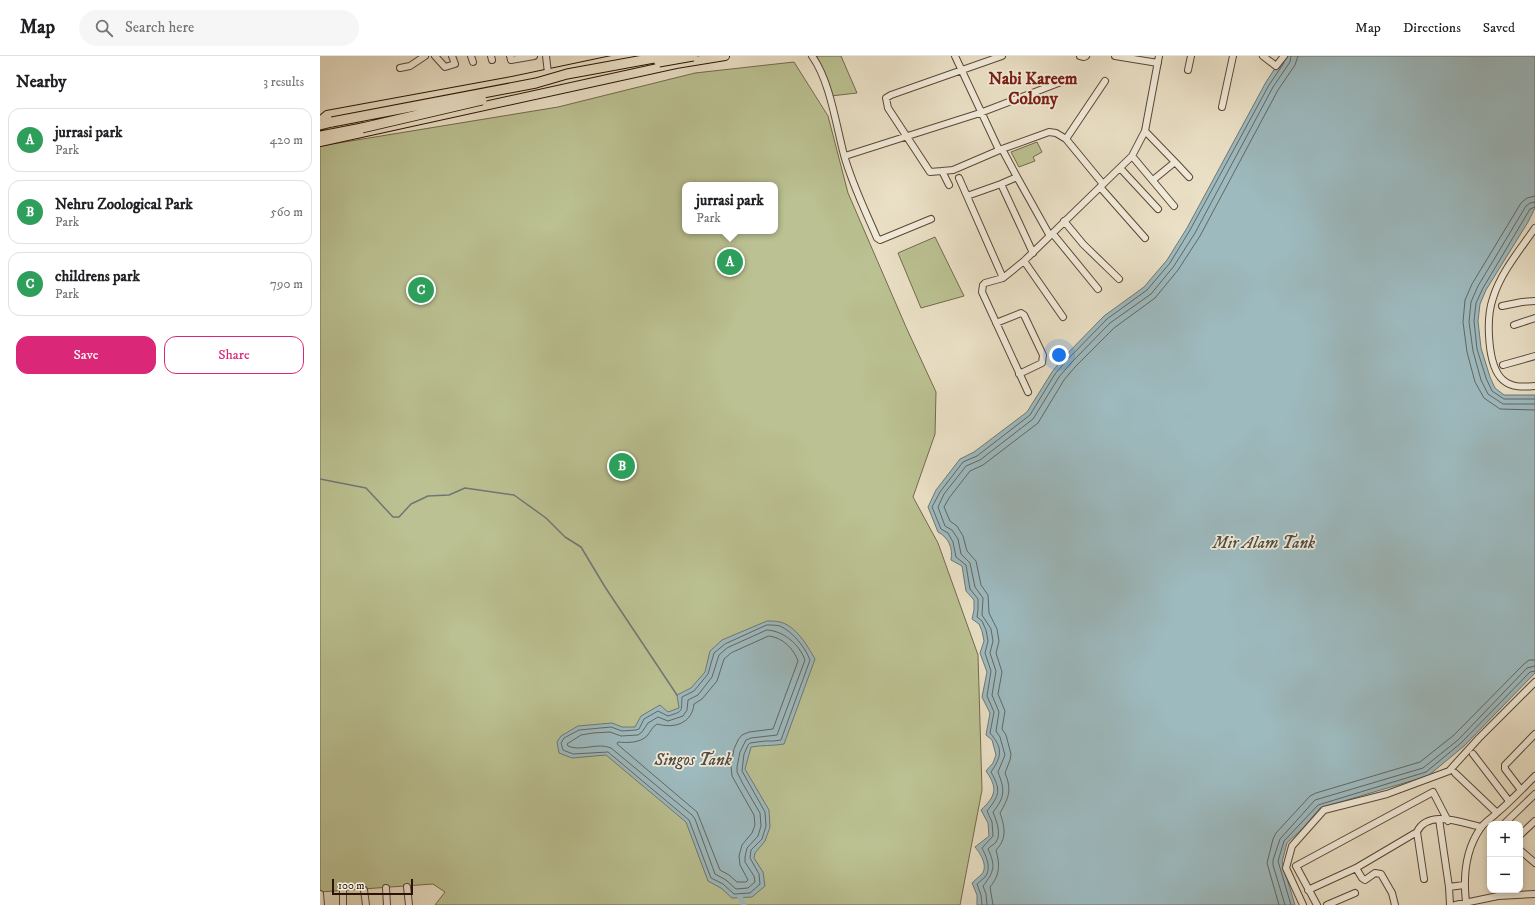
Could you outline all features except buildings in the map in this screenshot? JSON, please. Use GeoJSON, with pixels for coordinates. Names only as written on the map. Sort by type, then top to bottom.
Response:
{"type":"FeatureCollection","features":[{"type":"Feature","properties":{"kind":"highway"},"geometry":{"type":"LineString","coordinates":[[320,125],[536,83],[567,74],[665,56]]}},
{"type":"Feature","properties":{"kind":"highway"},"geometry":{"type":"LineString","coordinates":[[321,138],[604,72],[693,56]]}},
{"type":"Feature","properties":{"kind":"main road"},"geometry":{"type":"LineString","coordinates":[[320,121],[327,115],[507,82],[631,56]]}},
{"type":"Feature","properties":{"kind":"main road"},"geometry":{"type":"LineString","coordinates":[[321,138],[513,100],[676,64],[725,56]]}},
{"type":"Feature","properties":{"kind":"main road"},"geometry":{"type":"LineString","coordinates":[[507,82],[513,100]]}},
{"type":"Feature","properties":{"kind":"street"},"geometry":{"type":"LineString","coordinates":[[400,68],[410,66],[425,56]]}},
{"type":"Feature","properties":{"kind":"street"},"geometry":{"type":"LineString","coordinates":[[436,56],[445,67],[455,64],[452,56]]}},
{"type":"Feature","properties":{"kind":"street"},"geometry":{"type":"LineString","coordinates":[[510,56],[511,60],[534,56]]}},
{"type":"Feature","properties":{"kind":"street"},"geometry":{"type":"LineString","coordinates":[[546,56],[548,73]]}},
{"type":"Feature","properties":{"kind":"street"},"geometry":{"type":"LineString","coordinates":[[812,56],[819,69],[830,100],[854,185],[878,239],[931,219]]}},
{"type":"Feature","properties":{"kind":"street"},"geometry":{"type":"LineString","coordinates":[[955,56],[980,113],[1000,150],[1051,235],[1098,289]]}},
{"type":"Feature","properties":{"kind":"street"},"geometry":{"type":"LineString","coordinates":[[1002,56],[886,98],[888,108],[930,172],[953,170],[1000,150],[1050,132],[1056,133],[1066,139],[1101,186],[1145,238]]}},
{"type":"Feature","properties":{"kind":"street"},"geometry":{"type":"LineString","coordinates":[[1080,56],[1086,56]]}},
{"type":"Feature","properties":{"kind":"street"},"geometry":{"type":"LineString","coordinates":[[1028,392],[982,292],[982,288],[985,283],[1003,278],[1024,261],[1132,156],[1145,131],[1159,59],[1115,56]]}},
{"type":"Feature","properties":{"kind":"street"},"geometry":{"type":"LineString","coordinates":[[1188,70],[1191,56]]}},
{"type":"Feature","properties":{"kind":"street"},"geometry":{"type":"LineString","coordinates":[[1222,107],[1233,56]]}},
{"type":"Feature","properties":{"kind":"street"},"geometry":{"type":"LineString","coordinates":[[1263,56],[1276,66],[1284,56]]}},
{"type":"Feature","properties":{"kind":"street"},"geometry":{"type":"LineString","coordinates":[[1066,139],[1105,81]]}},
{"type":"Feature","properties":{"kind":"street"},"geometry":{"type":"LineString","coordinates":[[845,156],[980,113],[1060,82]]}},
{"type":"Feature","properties":{"kind":"street"},"geometry":{"type":"LineString","coordinates":[[1145,131],[1189,177]]}},
{"type":"Feature","properties":{"kind":"street"},"geometry":{"type":"LineString","coordinates":[[1132,156],[1174,206]]}},
{"type":"Feature","properties":{"kind":"street"},"geometry":{"type":"LineString","coordinates":[[1153,180],[1175,162]]}},
{"type":"Feature","properties":{"kind":"street"},"geometry":{"type":"LineString","coordinates":[[1120,168],[1158,210]]}},
{"type":"Feature","properties":{"kind":"street"},"geometry":{"type":"LineString","coordinates":[[942,171],[949,185]]}},
{"type":"Feature","properties":{"kind":"street"},"geometry":{"type":"LineString","coordinates":[[967,196],[1017,177]]}},
{"type":"Feature","properties":{"kind":"street"},"geometry":{"type":"LineString","coordinates":[[959,178],[1003,278]]}},
{"type":"Feature","properties":{"kind":"street"},"geometry":{"type":"LineString","coordinates":[[1001,184],[1033,253]]}},
{"type":"Feature","properties":{"kind":"street"},"geometry":{"type":"LineString","coordinates":[[1064,221],[1083,244],[1119,279]]}},
{"type":"Feature","properties":{"kind":"street"},"geometry":{"type":"LineString","coordinates":[[1535,228],[1509,266],[1493,298],[1490,311],[1489,340],[1494,364],[1503,380],[1512,385],[1525,387],[1535,386]]}},
{"type":"Feature","properties":{"kind":"street"},"geometry":{"type":"LineString","coordinates":[[1024,261],[1062,317]]}},
{"type":"Feature","properties":{"kind":"street"},"geometry":{"type":"LineString","coordinates":[[1502,306],[1522,302],[1535,302]]}},
{"type":"Feature","properties":{"kind":"street"},"geometry":{"type":"LineString","coordinates":[[996,323],[1021,313],[1024,315],[1043,355],[1042,363],[1019,374]]}},
{"type":"Feature","properties":{"kind":"street"},"geometry":{"type":"LineString","coordinates":[[1514,325],[1535,318]]}},
{"type":"Feature","properties":{"kind":"street"},"geometry":{"type":"LineString","coordinates":[[1503,365],[1535,356]]}},
{"type":"Feature","properties":{"kind":"street"},"geometry":{"type":"LineString","coordinates":[[1303,905],[1286,868],[1292,846],[1324,810],[1387,794],[1449,771],[1479,738],[1535,682]]}},
{"type":"Feature","properties":{"kind":"street"},"geometry":{"type":"LineString","coordinates":[[1521,790],[1504,766],[1535,734]]}},
{"type":"Feature","properties":{"kind":"street"},"geometry":{"type":"LineString","coordinates":[[1473,754],[1509,801]]}},
{"type":"Feature","properties":{"kind":"street"},"geometry":{"type":"LineString","coordinates":[[1455,773],[1497,813]]}},
{"type":"Feature","properties":{"kind":"street"},"geometry":{"type":"LineString","coordinates":[[1466,902],[1464,885],[1465,863],[1471,844],[1481,827],[1535,776]]}},
{"type":"Feature","properties":{"kind":"street"},"geometry":{"type":"LineString","coordinates":[[1317,905],[1296,866],[1433,792],[1448,821]]}},
{"type":"Feature","properties":{"kind":"street"},"geometry":{"type":"LineString","coordinates":[[1507,821],[1535,794]]}},
{"type":"Feature","properties":{"kind":"street"},"geometry":{"type":"LineString","coordinates":[[1308,890],[1356,868],[1417,832],[1424,823],[1432,819],[1481,827]]}},
{"type":"Feature","properties":{"kind":"street"},"geometry":{"type":"LineString","coordinates":[[1439,819],[1449,887],[1450,905]]}},
{"type":"Feature","properties":{"kind":"street"},"geometry":{"type":"LineString","coordinates":[[1523,832],[1535,821]]}},
{"type":"Feature","properties":{"kind":"street"},"geometry":{"type":"LineString","coordinates":[[1417,832],[1424,879]]}},
{"type":"Feature","properties":{"kind":"street"},"geometry":{"type":"LineString","coordinates":[[1523,853],[1535,863]]}},
{"type":"Feature","properties":{"kind":"street"},"geometry":{"type":"LineString","coordinates":[[1356,868],[1365,880],[1375,873],[1381,874],[1392,893],[1395,905]]}},
{"type":"Feature","properties":{"kind":"street"},"geometry":{"type":"LineString","coordinates":[[1449,887],[1464,885]]}},
{"type":"Feature","properties":{"kind":"street"},"geometry":{"type":"LineString","coordinates":[[407,887],[409,905]]}},
{"type":"Feature","properties":{"kind":"street"},"geometry":{"type":"LineString","coordinates":[[386,888],[387,905]]}},
{"type":"Feature","properties":{"kind":"street"},"geometry":{"type":"LineString","coordinates":[[364,890],[366,905]]}},
{"type":"Feature","properties":{"kind":"street"},"geometry":{"type":"LineString","coordinates":[[343,891],[344,905]]}},
{"type":"Feature","properties":{"kind":"street"},"geometry":{"type":"LineString","coordinates":[[1327,905],[1355,893]]}},
{"type":"Feature","properties":{"kind":"street"},"geometry":{"type":"LineString","coordinates":[[320,894],[321,905]]}},
{"type":"Feature","properties":{"kind":"street"},"geometry":{"type":"LineString","coordinates":[[1455,905],[1498,896],[1535,894]]}},
{"type":"Feature","properties":{"kind":"green space"},"geometry":{"type":"Polygon","coordinates":[[[817,56],[841,56],[857,93],[831,96],[817,56]]]}},
{"type":"Feature","properties":{"kind":"green space"},"geometry":{"type":"Polygon","coordinates":[[[794,62],[828,116],[848,193],[936,392],[935,434],[913,497],[938,543],[978,655],[982,790],[960,905],[435,905],[445,892],[433,884],[320,892],[320,146],[558,107],[695,73],[794,62]]]}},
{"type":"Feature","properties":{"kind":"green space"},"geometry":{"type":"Polygon","coordinates":[[[1037,142],[1042,152],[1033,157],[1035,161],[1019,167],[1011,152],[1037,142]]]}},
{"type":"Feature","properties":{"kind":"green space"},"geometry":{"type":"Polygon","coordinates":[[[935,237],[964,296],[921,308],[898,253],[935,237]]]}},
{"type":"Feature","properties":{"kind":"water","name":"Mir Alam Tank"},"geometry":{"type":"Polygon","coordinates":[[[1283,56],[1535,56],[1535,208],[1486,290],[1480,304],[1478,321],[1481,348],[1495,388],[1504,395],[1535,395],[1535,673],[1464,746],[1428,776],[1320,808],[1304,827],[1287,843],[1282,862],[1295,905],[977,905],[977,895],[972,883],[984,871],[984,864],[975,847],[989,836],[988,823],[981,810],[990,800],[994,792],[994,787],[986,771],[993,763],[996,755],[992,740],[986,735],[990,713],[982,697],[987,672],[980,653],[984,641],[979,624],[972,619],[974,600],[966,591],[962,566],[951,560],[951,547],[945,537],[938,532],[928,507],[936,490],[960,459],[974,452],[1027,412],[1052,372],[1064,357],[1104,316],[1144,287],[1167,260],[1187,228],[1266,82],[1283,56]]]}},
{"type":"Feature","properties":{"kind":"water","name":"Singos Tank"},"geometry":{"type":"Polygon","coordinates":[[[767,621],[775,621],[786,624],[796,632],[815,659],[784,744],[751,747],[745,769],[769,810],[770,827],[765,841],[755,853],[754,858],[763,872],[765,886],[752,897],[732,898],[721,888],[708,881],[686,822],[606,755],[572,758],[559,753],[557,742],[561,736],[578,726],[612,723],[622,727],[635,727],[641,716],[660,705],[668,712],[679,708],[677,695],[691,688],[705,672],[710,651],[722,640],[767,621]]]}},
{"type":"Feature","properties":{"kind":"waterway"},"geometry":{"type":"LineString","coordinates":[[320,479],[366,488],[393,517],[399,517],[411,504],[428,496],[449,495],[465,488],[514,495],[546,518],[565,537],[581,547],[605,587],[677,695]]}},
{"type":"Feature","properties":{"kind":"waterway"},"geometry":{"type":"LineString","coordinates":[[740,897],[744,905]]}},
{"type":"Feature","properties":{"kind":"place","name":"jurrasi park"},"geometry":{"type":"Point","coordinates":[730,262]}},
{"type":"Feature","properties":{"kind":"place","name":"childrens park"},"geometry":{"type":"Point","coordinates":[421,290]}},
{"type":"Feature","properties":{"kind":"place","name":"Nehru Zoological Park"},"geometry":{"type":"Point","coordinates":[622,466]}},
{"type":"Feature","properties":{"kind":"district","name":"Nabi Kareem Colony"},"geometry":{"type":"Point","coordinates":[1033,88]}}]}
